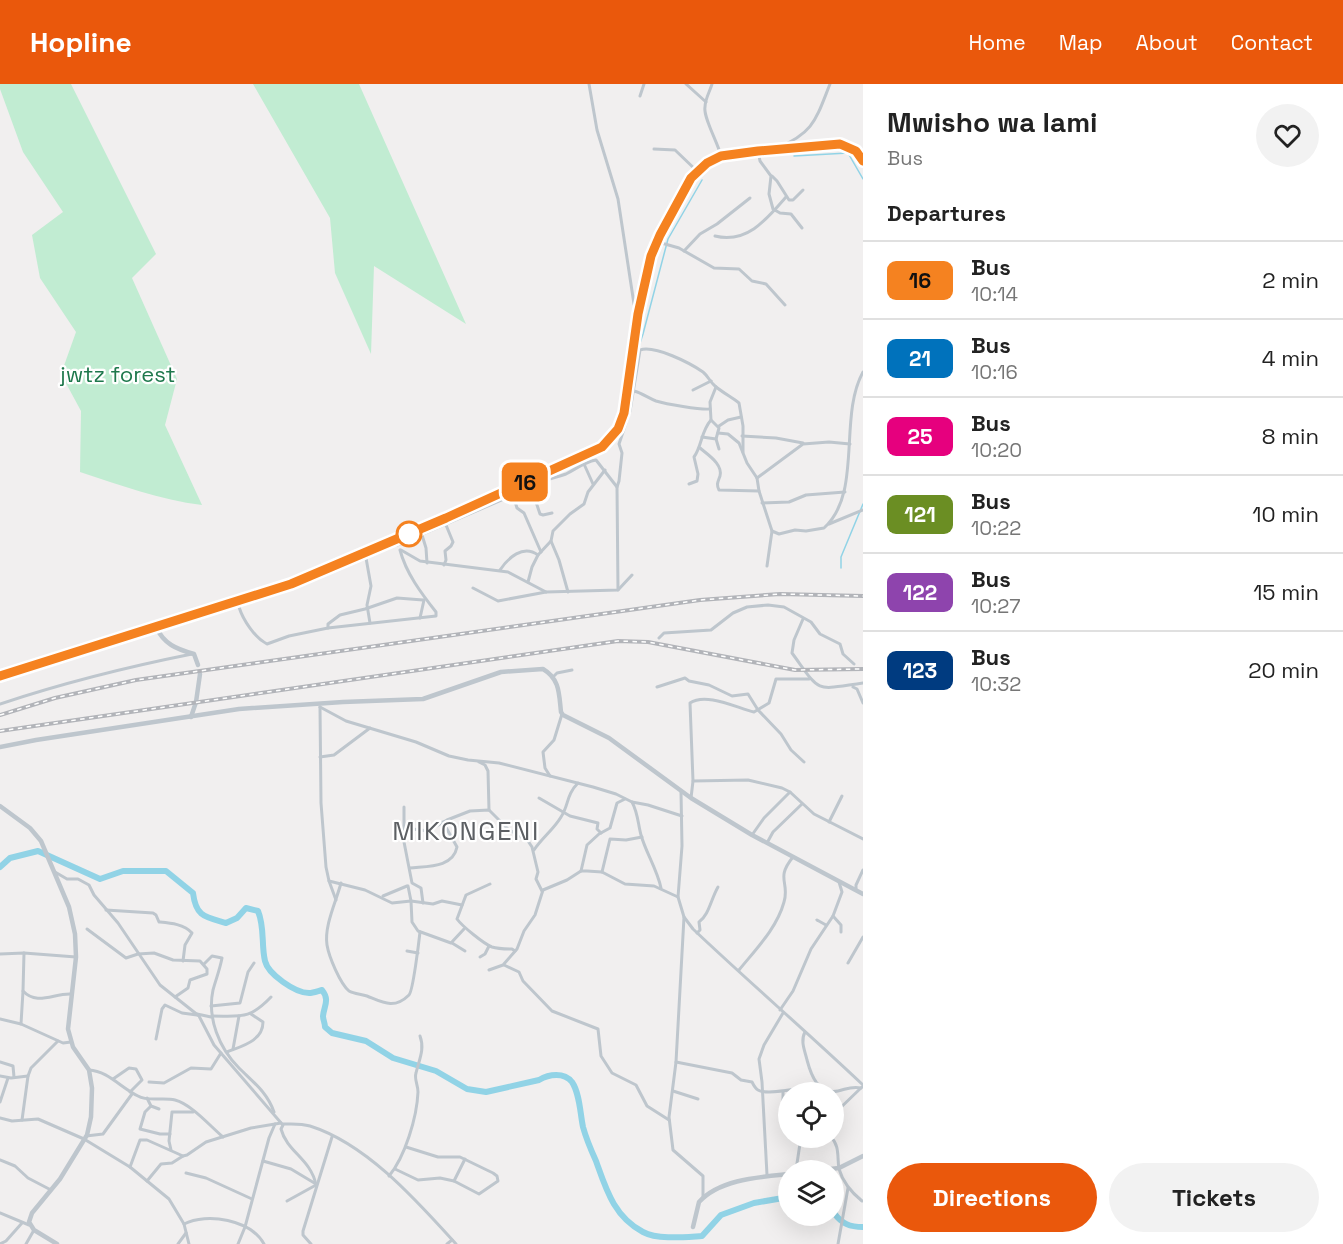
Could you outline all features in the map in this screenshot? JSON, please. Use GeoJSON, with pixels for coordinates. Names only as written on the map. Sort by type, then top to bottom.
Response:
{"type":"FeatureCollection","features":[{"type":"Feature","properties":{"kind":"main road"},"geometry":{"type":"LineString","coordinates":[[0,676],[291,584],[396,543],[594,452],[621,430],[638,314],[648,267],[657,242],[691,178],[707,163],[721,156],[772,149],[840,144],[849,147],[863,159]]}},
{"type":"Feature","properties":{"kind":"street"},"geometry":{"type":"LineString","coordinates":[[589,84],[597,130],[618,199],[634,304],[638,314]]}},
{"type":"Feature","properties":{"kind":"street"},"geometry":{"type":"LineString","coordinates":[[640,96],[644,84]]}},
{"type":"Feature","properties":{"kind":"street"},"geometry":{"type":"LineString","coordinates":[[686,84],[705,102]]}},
{"type":"Feature","properties":{"kind":"street"},"geometry":{"type":"LineString","coordinates":[[712,84],[705,102],[706,117],[717,140],[721,156]]}},
{"type":"Feature","properties":{"kind":"street"},"geometry":{"type":"LineString","coordinates":[[772,149],[806,132],[815,120],[830,84]]}},
{"type":"Feature","properties":{"kind":"street"},"geometry":{"type":"LineString","coordinates":[[654,149],[675,150],[698,172]]}},
{"type":"Feature","properties":{"kind":"street"},"geometry":{"type":"LineString","coordinates":[[758,151],[762,164],[777,181],[789,200],[793,200],[803,190]]}},
{"type":"Feature","properties":{"kind":"street"},"geometry":{"type":"LineString","coordinates":[[771,176],[769,194],[775,210],[791,214],[802,228]]}},
{"type":"Feature","properties":{"kind":"street"},"geometry":{"type":"LineString","coordinates":[[715,236],[733,238],[756,228],[786,197]]}},
{"type":"Feature","properties":{"kind":"street"},"geometry":{"type":"LineString","coordinates":[[684,251],[700,234],[717,224],[750,198]]}},
{"type":"Feature","properties":{"kind":"street"},"geometry":{"type":"LineString","coordinates":[[657,242],[684,251],[714,268],[738,268],[752,281],[766,284],[785,305]]}},
{"type":"Feature","properties":{"kind":"street"},"geometry":{"type":"LineString","coordinates":[[618,590],[617,488],[622,453],[619,444],[621,430],[634,391],[638,357],[642,348],[661,352],[690,365],[704,373],[716,387],[739,403],[743,426],[743,452]]}},
{"type":"Feature","properties":{"kind":"street"},"geometry":{"type":"LineString","coordinates":[[828,525],[840,506],[845,492],[854,397],[863,372]]}},
{"type":"Feature","properties":{"kind":"street"},"geometry":{"type":"LineString","coordinates":[[693,390],[711,381]]}},
{"type":"Feature","properties":{"kind":"street"},"geometry":{"type":"LineString","coordinates":[[689,484],[697,481],[698,474],[694,460],[705,428],[711,420],[710,409],[716,387]]}},
{"type":"Feature","properties":{"kind":"street"},"geometry":{"type":"LineString","coordinates":[[634,391],[661,402],[710,409]]}},
{"type":"Feature","properties":{"kind":"street"},"geometry":{"type":"LineString","coordinates":[[719,448],[716,439],[719,426],[728,420],[741,417]]}},
{"type":"Feature","properties":{"kind":"street"},"geometry":{"type":"LineString","coordinates":[[711,420],[719,426]]}},
{"type":"Feature","properties":{"kind":"street"},"geometry":{"type":"LineString","coordinates":[[718,433],[728,434],[737,440],[747,463],[758,478],[762,503],[772,531],[767,566]]}},
{"type":"Feature","properties":{"kind":"street"},"geometry":{"type":"LineString","coordinates":[[742,436],[776,438],[805,444]]}},
{"type":"Feature","properties":{"kind":"street"},"geometry":{"type":"LineString","coordinates":[[702,437],[716,439]]}},
{"type":"Feature","properties":{"kind":"street"},"geometry":{"type":"LineString","coordinates":[[758,478],[799,446],[829,442],[850,444]]}},
{"type":"Feature","properties":{"kind":"street"},"geometry":{"type":"LineString","coordinates":[[700,448],[718,465],[720,470],[716,485],[718,490],[759,491]]}},
{"type":"Feature","properties":{"kind":"street"},"geometry":{"type":"LineString","coordinates":[[239,607],[242,616],[267,644],[289,636],[328,628],[437,615],[424,599],[408,572],[396,543],[422,535],[551,477],[564,475],[596,460],[617,488]]}},
{"type":"Feature","properties":{"kind":"street"},"geometry":{"type":"LineString","coordinates":[[584,464],[593,484]]}},
{"type":"Feature","properties":{"kind":"street"},"geometry":{"type":"LineString","coordinates":[[568,592],[551,541],[552,534],[558,525],[584,504],[587,493],[605,470]]}},
{"type":"Feature","properties":{"kind":"street"},"geometry":{"type":"LineString","coordinates":[[531,487],[540,514],[552,513]]}},
{"type":"Feature","properties":{"kind":"street"},"geometry":{"type":"LineString","coordinates":[[762,503],[789,502],[806,495],[845,492]]}},
{"type":"Feature","properties":{"kind":"street"},"geometry":{"type":"LineString","coordinates":[[513,495],[518,509],[523,510],[539,554]]}},
{"type":"Feature","properties":{"kind":"street"},"geometry":{"type":"LineString","coordinates":[[772,531],[779,534],[795,530],[811,531],[824,528],[863,510]]}},
{"type":"Feature","properties":{"kind":"street"},"geometry":{"type":"LineString","coordinates":[[444,565],[445,551],[452,546],[453,542],[446,525]]}},
{"type":"Feature","properties":{"kind":"street"},"geometry":{"type":"LineString","coordinates":[[422,535],[427,563]]}},
{"type":"Feature","properties":{"kind":"street"},"geometry":{"type":"LineString","coordinates":[[528,582],[539,554],[551,541]]}},
{"type":"Feature","properties":{"kind":"street"},"geometry":{"type":"LineString","coordinates":[[400,550],[427,563],[500,570],[546,592]]}},
{"type":"Feature","properties":{"kind":"street"},"geometry":{"type":"LineString","coordinates":[[500,570],[517,553],[539,554]]}},
{"type":"Feature","properties":{"kind":"street"},"geometry":{"type":"LineString","coordinates":[[366,558],[371,586],[367,608],[370,623]]}},
{"type":"Feature","properties":{"kind":"street"},"geometry":{"type":"LineString","coordinates":[[473,588],[498,601],[546,592],[618,590],[632,575]]}},
{"type":"Feature","properties":{"kind":"street"},"geometry":{"type":"LineString","coordinates":[[328,628],[336,616],[397,598],[424,599]]}},
{"type":"Feature","properties":{"kind":"street"},"geometry":{"type":"LineString","coordinates":[[420,618],[424,599]]}},
{"type":"Feature","properties":{"kind":"street"},"geometry":{"type":"LineString","coordinates":[[658,638],[664,633],[711,630],[733,613],[754,605],[784,607],[812,624],[820,634],[841,645],[843,654],[854,664]]}},
{"type":"Feature","properties":{"kind":"street"},"geometry":{"type":"LineString","coordinates":[[803,619],[794,640],[792,653],[809,679],[823,688],[863,683]]}},
{"type":"Feature","properties":{"kind":"street"},"geometry":{"type":"LineString","coordinates":[[156,627],[160,635],[172,647],[194,654]]}},
{"type":"Feature","properties":{"kind":"street"},"geometry":{"type":"LineString","coordinates":[[194,654],[198,665]]}},
{"type":"Feature","properties":{"kind":"street"},"geometry":{"type":"LineString","coordinates":[[0,704],[64,683],[194,654]]}},
{"type":"Feature","properties":{"kind":"street"},"geometry":{"type":"LineString","coordinates":[[0,747],[239,709],[423,699],[439,695],[482,677],[509,670],[543,669],[554,677],[559,689],[562,714],[553,742],[543,752],[545,768],[550,776]]}},
{"type":"Feature","properties":{"kind":"street"},"geometry":{"type":"LineString","coordinates":[[554,677],[557,673],[572,670]]}},
{"type":"Feature","properties":{"kind":"street"},"geometry":{"type":"LineString","coordinates":[[191,717],[196,702],[200,674]]}},
{"type":"Feature","properties":{"kind":"street"},"geometry":{"type":"LineString","coordinates":[[657,687],[685,678],[688,681],[709,685],[732,696],[748,694],[758,710],[782,734],[791,750],[804,762]]}},
{"type":"Feature","properties":{"kind":"street"},"geometry":{"type":"LineString","coordinates":[[691,798],[693,781],[690,703],[697,700],[718,701],[752,712],[770,701],[776,679],[809,679]]}},
{"type":"Feature","properties":{"kind":"street"},"geometry":{"type":"LineString","coordinates":[[851,686],[857,689],[863,703]]}},
{"type":"Feature","properties":{"kind":"street"},"geometry":{"type":"LineString","coordinates":[[318,705],[346,721],[416,742],[449,756],[499,763],[578,783],[682,816]]}},
{"type":"Feature","properties":{"kind":"street"},"geometry":{"type":"LineString","coordinates":[[318,705],[324,851],[329,881],[336,902]]}},
{"type":"Feature","properties":{"kind":"street"},"geometry":{"type":"LineString","coordinates":[[562,714],[609,738],[691,798],[752,835],[863,894]]}},
{"type":"Feature","properties":{"kind":"street"},"geometry":{"type":"LineString","coordinates":[[320,757],[334,755],[370,728]]}},
{"type":"Feature","properties":{"kind":"street"},"geometry":{"type":"LineString","coordinates":[[475,760],[487,769],[489,810],[508,829],[528,841],[534,850],[538,872],[536,879],[542,891],[535,915],[524,931],[515,951],[502,965],[489,970]]}},
{"type":"Feature","properties":{"kind":"street"},"geometry":{"type":"LineString","coordinates":[[693,781],[755,780],[790,792],[802,804],[829,822],[863,839]]}},
{"type":"Feature","properties":{"kind":"street"},"geometry":{"type":"LineString","coordinates":[[534,850],[560,819],[567,798],[578,783]]}},
{"type":"Feature","properties":{"kind":"street"},"geometry":{"type":"LineString","coordinates":[[681,790],[682,846],[678,897],[684,917],[676,1062],[669,1120],[673,1150],[703,1176],[703,1198]]}},
{"type":"Feature","properties":{"kind":"street"},"geometry":{"type":"LineString","coordinates":[[752,835],[769,813],[790,792]]}},
{"type":"Feature","properties":{"kind":"street"},"geometry":{"type":"LineString","coordinates":[[829,822],[842,796]]}},
{"type":"Feature","properties":{"kind":"street"},"geometry":{"type":"LineString","coordinates":[[539,798],[575,818],[598,823],[597,829],[601,832]]}},
{"type":"Feature","properties":{"kind":"street"},"geometry":{"type":"LineString","coordinates":[[581,871],[587,845],[601,832],[610,828],[617,803],[625,799]]}},
{"type":"Feature","properties":{"kind":"street"},"geometry":{"type":"LineString","coordinates":[[632,802],[661,888]]}},
{"type":"Feature","properties":{"kind":"street"},"geometry":{"type":"LineString","coordinates":[[767,843],[772,832],[802,804]]}},
{"type":"Feature","properties":{"kind":"street"},"geometry":{"type":"LineString","coordinates":[[0,806],[30,828],[46,849],[72,917],[76,957],[68,1022],[71,1042],[89,1070],[92,1088],[91,1117],[85,1138],[65,1172],[32,1213],[29,1225]]}},
{"type":"Feature","properties":{"kind":"street"},"geometry":{"type":"LineString","coordinates":[[404,807],[404,842],[413,885]]}},
{"type":"Feature","properties":{"kind":"street"},"geometry":{"type":"LineString","coordinates":[[405,828],[428,831],[470,811],[489,810]]}},
{"type":"Feature","properties":{"kind":"street"},"geometry":{"type":"LineString","coordinates":[[409,868],[442,864],[453,855],[457,847],[443,822]]}},
{"type":"Feature","properties":{"kind":"street"},"geometry":{"type":"LineString","coordinates":[[602,872],[610,839],[642,837]]}},
{"type":"Feature","properties":{"kind":"street"},"geometry":{"type":"LineString","coordinates":[[739,970],[776,922],[785,896],[784,872],[794,857]]}},
{"type":"Feature","properties":{"kind":"street"},"geometry":{"type":"LineString","coordinates":[[54,870],[67,879],[83,881],[89,885],[160,985],[197,1014],[220,1053],[282,1124]]}},
{"type":"Feature","properties":{"kind":"street"},"geometry":{"type":"LineString","coordinates":[[856,891],[855,888],[863,870]]}},
{"type":"Feature","properties":{"kind":"street"},"geometry":{"type":"LineString","coordinates":[[542,891],[581,871],[602,872],[625,884],[650,885],[678,897]]}},
{"type":"Feature","properties":{"kind":"street"},"geometry":{"type":"LineString","coordinates":[[329,881],[341,883],[392,903],[411,901],[435,904],[442,901],[462,904]]}},
{"type":"Feature","properties":{"kind":"street"},"geometry":{"type":"LineString","coordinates":[[767,1177],[759,1056],[793,991],[811,949],[833,916],[842,892],[839,882]]}},
{"type":"Feature","properties":{"kind":"street"},"geometry":{"type":"LineString","coordinates":[[341,883],[327,934],[327,947],[335,968],[349,991],[380,1003],[396,1002],[411,992],[420,932]]}},
{"type":"Feature","properties":{"kind":"street"},"geometry":{"type":"LineString","coordinates":[[490,884],[466,895],[457,919],[489,946],[515,951]]}},
{"type":"Feature","properties":{"kind":"street"},"geometry":{"type":"LineString","coordinates":[[381,897],[413,885],[421,888],[423,903]]}},
{"type":"Feature","properties":{"kind":"street"},"geometry":{"type":"LineString","coordinates":[[408,886],[412,922],[420,932],[452,943],[465,951]]}},
{"type":"Feature","properties":{"kind":"street"},"geometry":{"type":"LineString","coordinates":[[697,933],[700,930],[699,921],[706,916],[709,903],[718,887]]}},
{"type":"Feature","properties":{"kind":"street"},"geometry":{"type":"LineString","coordinates":[[106,910],[153,913],[159,922],[188,928],[192,933],[185,945],[183,961]]}},
{"type":"Feature","properties":{"kind":"street"},"geometry":{"type":"LineString","coordinates":[[833,916],[841,925],[841,932]]}},
{"type":"Feature","properties":{"kind":"street"},"geometry":{"type":"LineString","coordinates":[[684,917],[697,933],[862,1086]]}},
{"type":"Feature","properties":{"kind":"street"},"geometry":{"type":"LineString","coordinates":[[818,920],[826,925]]}},
{"type":"Feature","properties":{"kind":"street"},"geometry":{"type":"LineString","coordinates":[[452,943],[459,932],[465,928]]}},
{"type":"Feature","properties":{"kind":"street"},"geometry":{"type":"LineString","coordinates":[[87,929],[123,957],[155,953],[166,958],[200,961],[204,964],[207,974],[190,980],[188,988],[175,997]]}},
{"type":"Feature","properties":{"kind":"street"},"geometry":{"type":"LineString","coordinates":[[848,963],[863,937]]}},
{"type":"Feature","properties":{"kind":"street"},"geometry":{"type":"LineString","coordinates":[[480,957],[489,946]]}},
{"type":"Feature","properties":{"kind":"street"},"geometry":{"type":"LineString","coordinates":[[407,951],[417,953]]}},
{"type":"Feature","properties":{"kind":"street"},"geometry":{"type":"LineString","coordinates":[[0,954],[24,953],[76,957]]}},
{"type":"Feature","properties":{"kind":"street"},"geometry":{"type":"LineString","coordinates":[[21,1024],[24,953]]}},
{"type":"Feature","properties":{"kind":"street"},"geometry":{"type":"LineString","coordinates":[[204,964],[212,956],[222,958],[211,1006],[218,1038],[236,1065],[260,1087],[274,1113]]}},
{"type":"Feature","properties":{"kind":"street"},"geometry":{"type":"LineString","coordinates":[[211,1006],[240,1003],[248,972],[254,963]]}},
{"type":"Feature","properties":{"kind":"street"},"geometry":{"type":"LineString","coordinates":[[502,965],[519,972],[523,981],[552,1011],[598,1029],[601,1056],[612,1073],[636,1085],[647,1106],[669,1120]]}},
{"type":"Feature","properties":{"kind":"street"},"geometry":{"type":"LineString","coordinates":[[23,991],[30,997],[41,999],[71,994]]}},
{"type":"Feature","properties":{"kind":"street"},"geometry":{"type":"LineString","coordinates":[[156,1039],[162,1009],[165,1005],[181,1012],[212,1017],[238,1016],[259,1010],[271,997]]}},
{"type":"Feature","properties":{"kind":"street"},"geometry":{"type":"LineString","coordinates":[[227,1052],[254,1040],[263,1028],[262,1020],[251,1014]]}},
{"type":"Feature","properties":{"kind":"street"},"geometry":{"type":"LineString","coordinates":[[233,1049],[238,1016]]}},
{"type":"Feature","properties":{"kind":"street"},"geometry":{"type":"LineString","coordinates":[[0,1019],[21,1024],[63,1043],[71,1042]]}},
{"type":"Feature","properties":{"kind":"street"},"geometry":{"type":"LineString","coordinates":[[805,1032],[802,1040],[811,1075],[816,1082]]}},
{"type":"Feature","properties":{"kind":"street"},"geometry":{"type":"LineString","coordinates":[[389,1176],[406,1147],[417,1096],[416,1073],[423,1043],[420,1036]]}},
{"type":"Feature","properties":{"kind":"street"},"geometry":{"type":"LineString","coordinates":[[22,1120],[28,1076],[34,1064],[58,1041]]}},
{"type":"Feature","properties":{"kind":"street"},"geometry":{"type":"LineString","coordinates":[[149,1082],[164,1083],[191,1068],[211,1069],[220,1053]]}},
{"type":"Feature","properties":{"kind":"street"},"geometry":{"type":"LineString","coordinates":[[0,1062],[13,1066],[14,1077]]}},
{"type":"Feature","properties":{"kind":"street"},"geometry":{"type":"LineString","coordinates":[[676,1062],[732,1073],[741,1080],[750,1081],[757,1090],[778,1092]]}},
{"type":"Feature","properties":{"kind":"street"},"geometry":{"type":"LineString","coordinates":[[85,1138],[103,1134],[131,1092],[142,1080],[136,1069],[129,1068],[113,1079]]}},
{"type":"Feature","properties":{"kind":"street"},"geometry":{"type":"LineString","coordinates":[[89,1070],[98,1071],[113,1079],[141,1098],[165,1098],[180,1101],[223,1137]]}},
{"type":"Feature","properties":{"kind":"street"},"geometry":{"type":"LineString","coordinates":[[0,1076],[28,1076]]}},
{"type":"Feature","properties":{"kind":"street"},"geometry":{"type":"LineString","coordinates":[[0,1102],[8,1077]]}},
{"type":"Feature","properties":{"kind":"street"},"geometry":{"type":"LineString","coordinates":[[844,1089],[862,1086]]}},
{"type":"Feature","properties":{"kind":"street"},"geometry":{"type":"LineString","coordinates":[[844,1104],[862,1086]]}},
{"type":"Feature","properties":{"kind":"street"},"geometry":{"type":"LineString","coordinates":[[673,1091],[698,1099]]}},
{"type":"Feature","properties":{"kind":"street"},"geometry":{"type":"LineString","coordinates":[[147,1098],[151,1106],[159,1109]]}},
{"type":"Feature","properties":{"kind":"street"},"geometry":{"type":"LineString","coordinates":[[151,1106],[144,1114],[140,1129],[170,1134]]}},
{"type":"Feature","properties":{"kind":"street"},"geometry":{"type":"LineString","coordinates":[[171,1150],[172,1112],[195,1112]]}},
{"type":"Feature","properties":{"kind":"street"},"geometry":{"type":"LineString","coordinates":[[0,1118],[12,1121],[38,1119],[85,1138],[130,1167],[169,1199],[184,1224],[189,1244]]}},
{"type":"Feature","properties":{"kind":"street"},"geometry":{"type":"LineString","coordinates":[[238,1244],[275,1124]]}},
{"type":"Feature","properties":{"kind":"street"},"geometry":{"type":"LineString","coordinates":[[147,1181],[161,1164],[172,1163],[206,1142],[251,1128],[275,1124],[309,1126],[332,1136],[368,1158],[454,1242],[447,1244]]}},
{"type":"Feature","properties":{"kind":"street"},"geometry":{"type":"LineString","coordinates":[[282,1124],[280,1129],[282,1134],[290,1147],[310,1167],[316,1185]]}},
{"type":"Feature","properties":{"kind":"street"},"geometry":{"type":"LineString","coordinates":[[311,1244],[302,1233],[332,1136]]}},
{"type":"Feature","properties":{"kind":"street"},"geometry":{"type":"LineString","coordinates":[[130,1167],[142,1139],[183,1156]]}},
{"type":"Feature","properties":{"kind":"street"},"geometry":{"type":"LineString","coordinates":[[395,1169],[418,1180],[440,1178],[454,1181],[479,1194],[498,1181],[497,1176],[456,1156],[436,1157],[406,1147]]}},
{"type":"Feature","properties":{"kind":"street"},"geometry":{"type":"LineString","coordinates":[[844,1166],[863,1156]]}},
{"type":"Feature","properties":{"kind":"street"},"geometry":{"type":"LineString","coordinates":[[0,1160],[15,1166],[28,1178],[51,1190]]}},
{"type":"Feature","properties":{"kind":"street"},"geometry":{"type":"LineString","coordinates":[[454,1181],[465,1160]]}},
{"type":"Feature","properties":{"kind":"street"},"geometry":{"type":"LineString","coordinates":[[263,1161],[291,1169],[316,1185]]}},
{"type":"Feature","properties":{"kind":"street"},"geometry":{"type":"LineString","coordinates":[[186,1173],[206,1178],[252,1199]]}},
{"type":"Feature","properties":{"kind":"street"},"geometry":{"type":"LineString","coordinates":[[693,1227],[699,1202],[703,1198],[734,1183],[778,1176]]}},
{"type":"Feature","properties":{"kind":"street"},"geometry":{"type":"LineString","coordinates":[[844,1179],[848,1188],[862,1201]]}},
{"type":"Feature","properties":{"kind":"street"},"geometry":{"type":"LineString","coordinates":[[287,1201],[316,1185]]}},
{"type":"Feature","properties":{"kind":"street"},"geometry":{"type":"LineString","coordinates":[[838,1244],[848,1188]]}},
{"type":"Feature","properties":{"kind":"street"},"geometry":{"type":"LineString","coordinates":[[0,1213],[29,1225],[57,1244]]}},
{"type":"Feature","properties":{"kind":"street"},"geometry":{"type":"LineString","coordinates":[[184,1224],[193,1220],[220,1219],[245,1227],[260,1236],[264,1244]]}},
{"type":"Feature","properties":{"kind":"street"},"geometry":{"type":"LineString","coordinates":[[0,1244],[6,1241],[22,1223]]}},
{"type":"Feature","properties":{"kind":"street"},"geometry":{"type":"LineString","coordinates":[[26,1244],[34,1230]]}},
{"type":"Feature","properties":{"kind":"street"},"geometry":{"type":"LineString","coordinates":[[178,1244],[186,1233]]}},
{"type":"Feature","properties":{"kind":"green space","name":"jwtz forest"},"geometry":{"type":"Polygon","coordinates":[[[0,84],[71,84],[156,254],[132,278],[177,379],[165,425],[202,505],[155,496],[80,472],[81,411],[61,374],[76,332],[40,278],[32,235],[63,212],[23,152],[0,84]]]}},
{"type":"Feature","properties":{"kind":"green space"},"geometry":{"type":"Polygon","coordinates":[[[253,84],[359,84],[466,324],[374,266],[371,354],[335,273],[330,218],[253,84]]]}},
{"type":"Feature","properties":{"kind":"waterway"},"geometry":{"type":"LineString","coordinates":[[794,156],[848,153],[863,179]]}},
{"type":"Feature","properties":{"kind":"waterway"},"geometry":{"type":"LineString","coordinates":[[630,402],[636,355],[668,239],[702,180]]}},
{"type":"Feature","properties":{"kind":"waterway"},"geometry":{"type":"LineString","coordinates":[[459,517],[592,458],[618,437],[623,427]]}},
{"type":"Feature","properties":{"kind":"waterway"},"geometry":{"type":"LineString","coordinates":[[841,568],[841,557],[863,504]]}},
{"type":"Feature","properties":{"kind":"waterway"},"geometry":{"type":"LineString","coordinates":[[277,590],[314,578],[397,544]]}},
{"type":"Feature","properties":{"kind":"waterway"},"geometry":{"type":"LineString","coordinates":[[0,867],[10,858],[38,851],[100,879],[123,871],[166,871],[193,893],[196,907],[207,917],[226,923],[237,918],[246,908],[258,911],[267,966],[277,977],[297,990],[309,993],[322,990],[326,1000],[323,1016],[325,1027],[332,1033],[366,1041],[393,1058],[436,1071],[467,1089],[486,1092],[552,1075],[561,1075],[569,1079],[575,1087],[583,1127],[612,1201],[625,1219],[649,1235],[702,1236],[721,1215],[754,1203],[778,1199]]}},
{"type":"Feature","properties":{"kind":"waterway"},"geometry":{"type":"LineString","coordinates":[[844,1222],[863,1227]]}},
{"type":"Feature","properties":{"kind":"railway"},"geometry":{"type":"LineString","coordinates":[[0,715],[55,698],[136,680],[700,600],[780,594],[863,596]]}},
{"type":"Feature","properties":{"kind":"railway"},"geometry":{"type":"LineString","coordinates":[[0,731],[618,641],[648,642],[795,670],[863,669]]}},
{"type":"Feature","properties":{"kind":"bus line","name":"16"},"geometry":{"type":"LineString","coordinates":[[0,676],[291,584],[446,518],[602,447],[622,422],[638,314],[651,256],[691,178],[707,163],[721,156],[826,144],[840,144],[849,147],[856,151],[863,161]]}},
{"type":"Feature","properties":{"kind":"district","name":"MIKONGENI"},"geometry":{"type":"Point","coordinates":[466,831]}}]}
